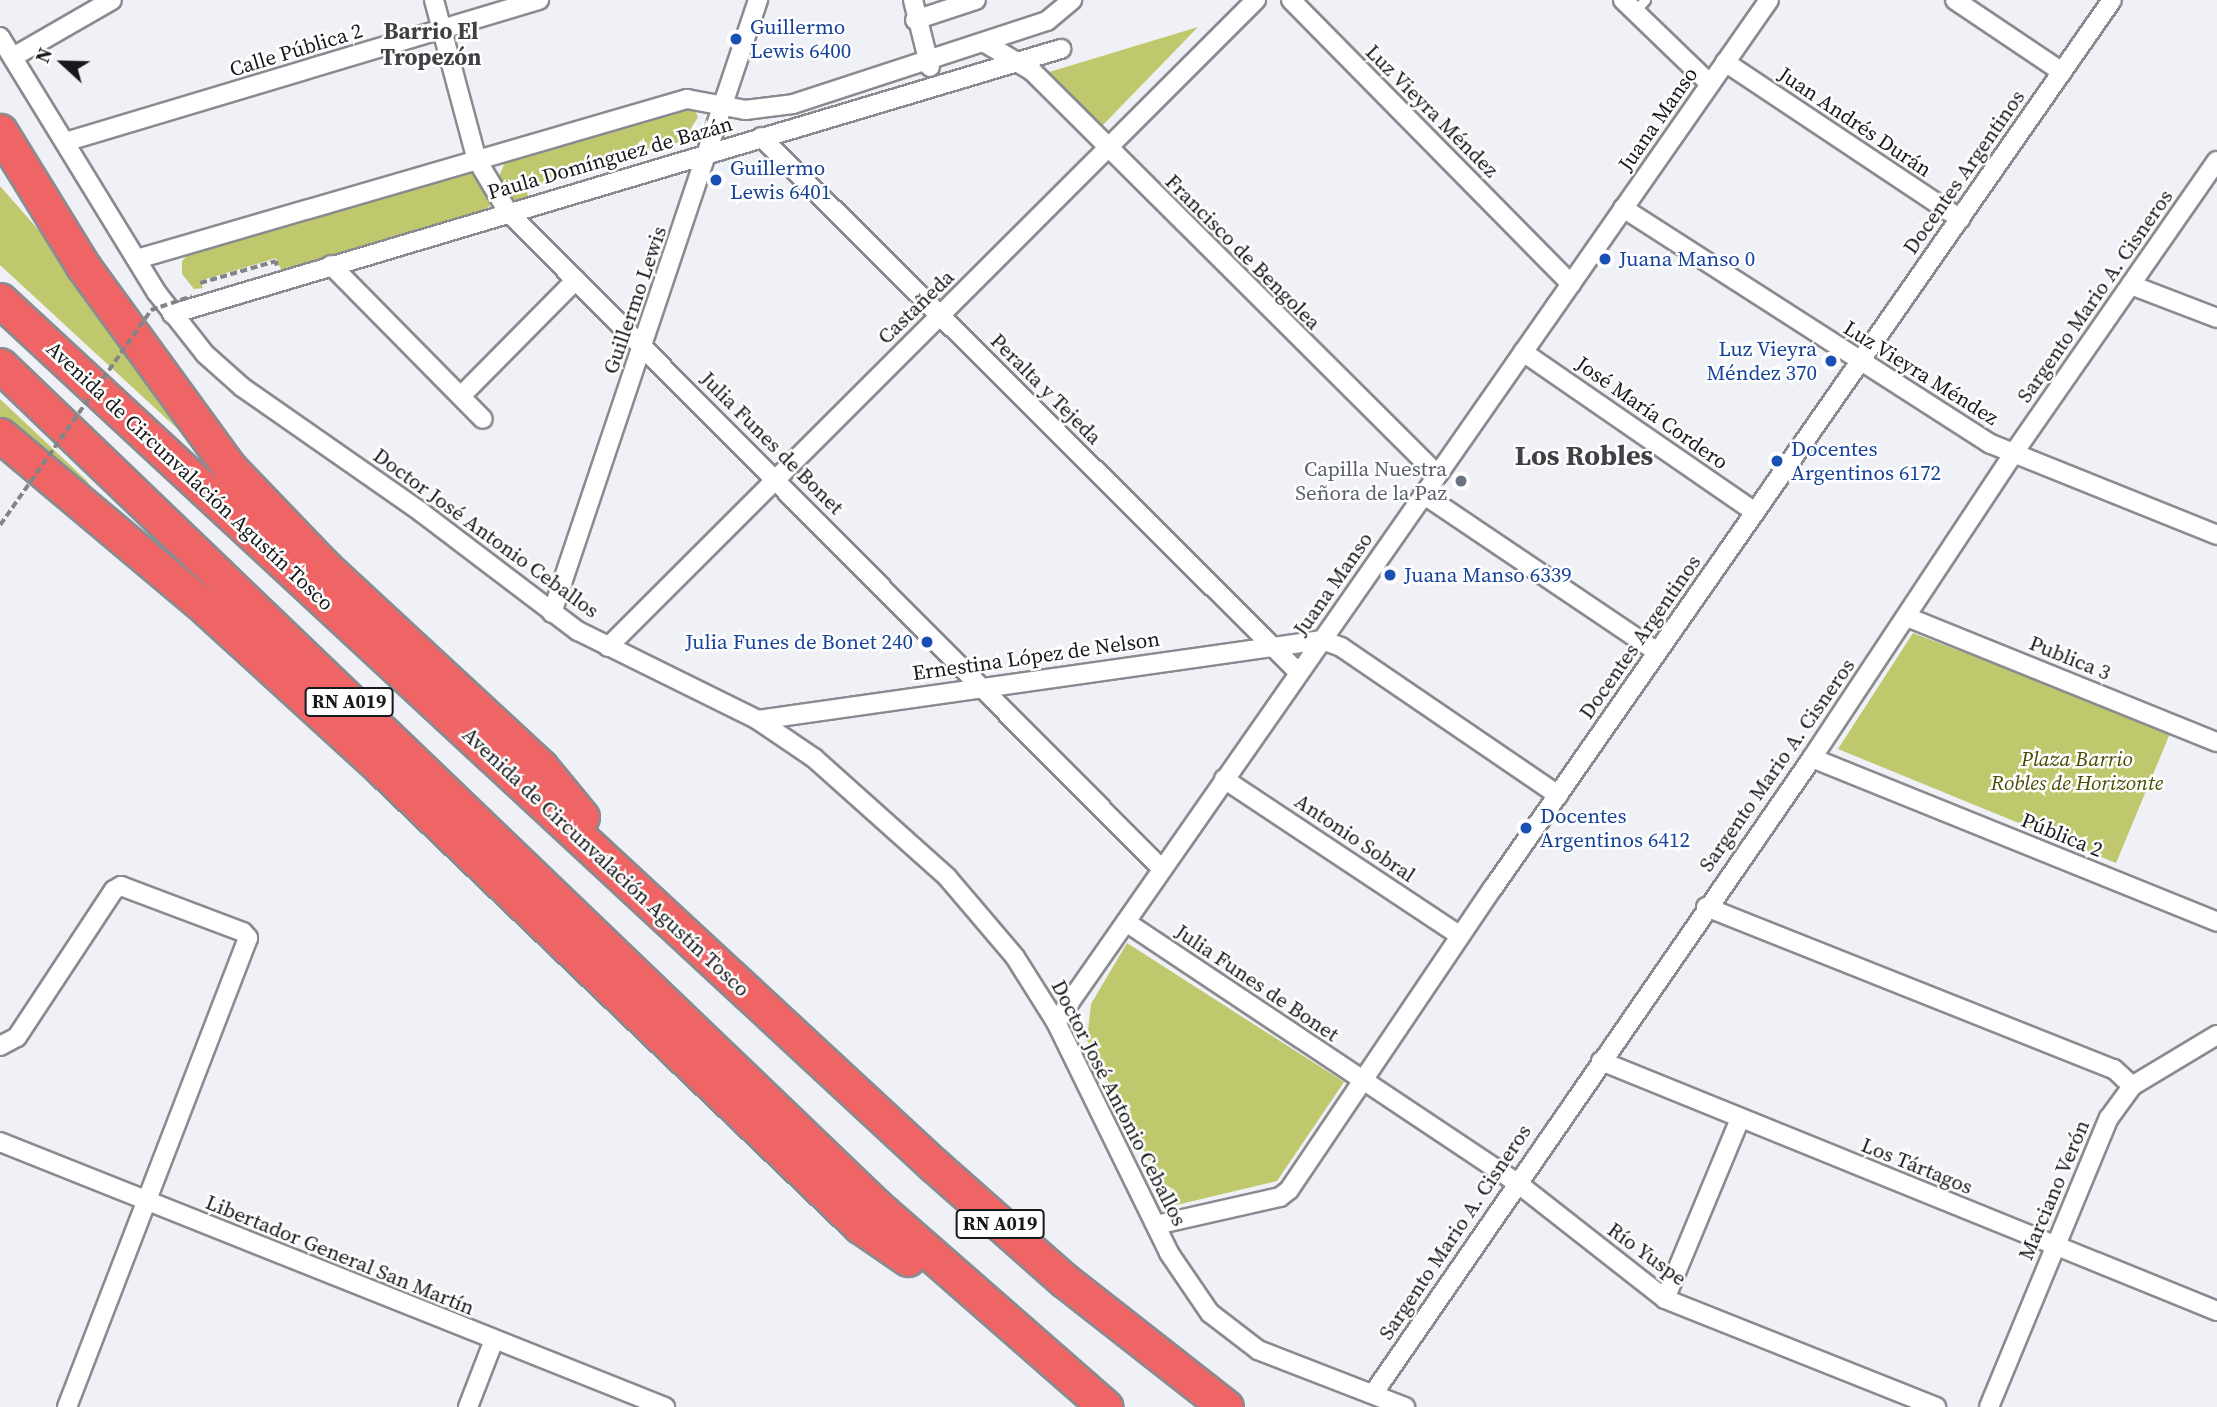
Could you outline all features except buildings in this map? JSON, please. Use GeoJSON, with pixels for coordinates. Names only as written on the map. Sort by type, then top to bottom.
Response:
{"type":"FeatureCollection","features":[{"type":"Feature","properties":{"kind":"highway"},"geometry":{"type":"LineString","coordinates":[[0,131],[66,240],[184,411],[229,467],[325,567],[540,766],[662,913]]}},
{"type":"Feature","properties":{"kind":"highway"},"geometry":{"type":"LineString","coordinates":[[0,173],[66,240]]}},
{"type":"Feature","properties":{"kind":"highway","name":"Avenida de Circunvalación Agustín Tosco"},"geometry":{"type":"LineString","coordinates":[[0,300],[996,1221],[1226,1407]]}},
{"type":"Feature","properties":{"kind":"highway","name":"RN A019"},"geometry":{"type":"LineString","coordinates":[[0,365],[768,1103],[1028,1342],[1106,1407]]}},
{"type":"Feature","properties":{"kind":"highway"},"geometry":{"type":"LineString","coordinates":[[0,435],[69,495],[170,575],[381,768],[860,1226],[1028,1342]]}},
{"type":"Feature","properties":{"kind":"highway"},"geometry":{"type":"LineString","coordinates":[[0,457],[69,495]]}},
{"type":"Feature","properties":{"kind":"street","name":"Julia Funes de Bonet"},"geometry":{"type":"LineString","coordinates":[[434,0],[477,160],[508,212],[644,345],[1162,869]]}},
{"type":"Feature","properties":{"kind":"street","name":"Calle Pública 2"},"geometry":{"type":"LineString","coordinates":[[65,142],[539,0]]}},
{"type":"Feature","properties":{"kind":"street","name":"Guillermo Lewis"},"geometry":{"type":"LineString","coordinates":[[552,613],[758,0]]}},
{"type":"Feature","properties":{"kind":"street"},"geometry":{"type":"LineString","coordinates":[[913,0],[915,20],[926,60],[938,83]]}},
{"type":"Feature","properties":{"kind":"street"},"geometry":{"type":"LineString","coordinates":[[915,20],[976,0]]}},
{"type":"Feature","properties":{"kind":"street","name":"Paula Domínguez de Bazán"},"geometry":{"type":"LineString","coordinates":[[138,259],[687,99],[745,110],[793,104],[1047,21],[1072,0]]}},
{"type":"Feature","properties":{"kind":"street","name":"Castañeda"},"geometry":{"type":"LineString","coordinates":[[608,647],[1108,151],[1256,0]]}},
{"type":"Feature","properties":{"kind":"street","name":"Luz Vieyra Méndez"},"geometry":{"type":"LineString","coordinates":[[1291,0],[1571,284]]}},
{"type":"Feature","properties":{"kind":"street","name":"Juana Manso"},"geometry":{"type":"LineString","coordinates":[[1056,1022],[1769,0]]}},
{"type":"Feature","properties":{"kind":"street"},"geometry":{"type":"LineString","coordinates":[[1955,0],[2062,72]]}},
{"type":"Feature","properties":{"kind":"street","name":"Docentes Argentinos"},"geometry":{"type":"LineString","coordinates":[[1156,1225],[1280,1197],[1363,1082],[1460,936],[2112,0]]}},
{"type":"Feature","properties":{"kind":"street"},"geometry":{"type":"LineString","coordinates":[[13,57],[103,2]]}},
{"type":"Feature","properties":{"kind":"street"},"geometry":{"type":"LineString","coordinates":[[1634,4],[1710,84]]}},
{"type":"Feature","properties":{"kind":"street","name":"Doctor José Antonio Ceballos"},"geometry":{"type":"LineString","coordinates":[[0,37],[172,314],[205,354],[242,387],[421,512],[552,613],[608,647],[758,720],[814,758],[968,897],[1016,957],[1056,1022],[1156,1225],[1195,1296],[1224,1327],[1258,1350],[1405,1407]]}},
{"type":"Feature","properties":{"kind":"street","name":"Francisco de Bengolea"},"geometry":{"type":"LineString","coordinates":[[985,43],[994,52],[1017,62],[1437,474]]}},
{"type":"Feature","properties":{"kind":"street","name":"Paula Domínguez de Bazán"},"geometry":{"type":"LineString","coordinates":[[172,314],[938,83],[1061,49]]}},
{"type":"Feature","properties":{"kind":"street","name":"Juan Andrés Durán"},"geometry":{"type":"LineString","coordinates":[[1726,62],[1960,219]]}},
{"type":"Feature","properties":{"kind":"street","name":"Peralta y Tejeda"},"geometry":{"type":"LineString","coordinates":[[761,137],[1298,673]]}},
{"type":"Feature","properties":{"kind":"street","name":"Sargento Mario A. Cisneros"},"geometry":{"type":"LineString","coordinates":[[1373,1394],[1516,1182],[1812,758],[2013,454],[2217,161]]}},
{"type":"Feature","properties":{"kind":"street","name":"Luz Vieyra Méndez"},"geometry":{"type":"LineString","coordinates":[[1623,208],[1859,362],[2013,454],[2217,535]]}},
{"type":"Feature","properties":{"kind":"street"},"geometry":{"type":"LineString","coordinates":[[331,265],[483,419]]}},
{"type":"Feature","properties":{"kind":"street"},"geometry":{"type":"LineString","coordinates":[[462,396],[576,280]]}},
{"type":"Feature","properties":{"kind":"street"},"geometry":{"type":"LineString","coordinates":[[2131,285],[2217,318]]}},
{"type":"Feature","properties":{"kind":"street","name":"José María Cordero"},"geometry":{"type":"LineString","coordinates":[[1523,352],[1755,512]]}},
{"type":"Feature","properties":{"kind":"street"},"geometry":{"type":"LineString","coordinates":[[1423,495],[1657,652]]}},
{"type":"Feature","properties":{"kind":"street","name":"Publica 3"},"geometry":{"type":"LineString","coordinates":[[1907,617],[2217,742]]}},
{"type":"Feature","properties":{"kind":"street"},"geometry":{"type":"LineString","coordinates":[[1322,640],[1341,647],[1558,795]]}},
{"type":"Feature","properties":{"kind":"street","name":"Ernestina López de Nelson"},"geometry":{"type":"LineString","coordinates":[[758,720],[1270,645],[1322,640]]}},
{"type":"Feature","properties":{"kind":"street","name":"Pública 2"},"geometry":{"type":"LineString","coordinates":[[1812,758],[2217,922]]}},
{"type":"Feature","properties":{"kind":"street","name":"Antonio Sobral"},"geometry":{"type":"LineString","coordinates":[[1224,779],[1460,936]]}},
{"type":"Feature","properties":{"kind":"street"},"geometry":{"type":"LineString","coordinates":[[0,1046],[17,1037],[114,890],[121,886],[243,932],[248,938],[67,1407]]}},
{"type":"Feature","properties":{"kind":"street"},"geometry":{"type":"LineString","coordinates":[[1706,907],[2114,1069],[2132,1086]]}},
{"type":"Feature","properties":{"kind":"street","name":"Julia Funes de Bonet"},"geometry":{"type":"LineString","coordinates":[[1126,922],[1363,1082]]}},
{"type":"Feature","properties":{"kind":"street","name":"Marciano Verón"},"geometry":{"type":"LineString","coordinates":[[1989,1407],[2097,1143],[2132,1086],[2217,1035]]}},
{"type":"Feature","properties":{"kind":"street","name":"Los Tártagos"},"geometry":{"type":"LineString","coordinates":[[1601,1061],[2217,1311]]}},
{"type":"Feature","properties":{"kind":"street","name":"Río Yuspe"},"geometry":{"type":"LineString","coordinates":[[1363,1082],[1516,1182],[1665,1299],[1936,1407]]}},
{"type":"Feature","properties":{"kind":"street"},"geometry":{"type":"LineString","coordinates":[[1665,1299],[1740,1119]]}},
{"type":"Feature","properties":{"kind":"street","name":"Libertador General San Martín"},"geometry":{"type":"LineString","coordinates":[[0,1142],[665,1407]]}},
{"type":"Feature","properties":{"kind":"street"},"geometry":{"type":"LineString","coordinates":[[468,1407],[494,1340]]}},
{"type":"Feature","properties":{"kind":"path"},"geometry":{"type":"LineString","coordinates":[[0,525],[151,310],[192,296]]}},
{"type":"Feature","properties":{"kind":"green space"},"geometry":{"type":"Polygon","coordinates":[[[1198,27],[1102,126],[1046,73],[1198,27]]]}},
{"type":"Feature","properties":{"kind":"green space"},"geometry":{"type":"Polygon","coordinates":[[[694,108],[698,117],[683,141],[526,189],[528,196],[515,201],[507,195],[498,178],[509,154],[694,108]]]}},
{"type":"Feature","properties":{"kind":"green space"},"geometry":{"type":"Polygon","coordinates":[[[459,172],[476,173],[493,202],[485,211],[282,272],[276,258],[200,281],[203,288],[194,289],[182,274],[182,261],[190,253],[459,172]]]}},
{"type":"Feature","properties":{"kind":"green space"},"geometry":{"type":"Polygon","coordinates":[[[0,186],[50,243],[182,433],[0,265],[0,186]]]}},
{"type":"Feature","properties":{"kind":"green space"},"geometry":{"type":"Polygon","coordinates":[[[0,399],[86,480],[97,494],[0,421],[0,399]]]}},
{"type":"Feature","properties":{"kind":"green space","name":"Plaza Barrio Robles de Horizonte"},"geometry":{"type":"Polygon","coordinates":[[[1913,633],[2171,731],[2116,863],[1838,749],[1913,633]]]}},
{"type":"Feature","properties":{"kind":"green space"},"geometry":{"type":"Polygon","coordinates":[[[1127,943],[1344,1082],[1277,1181],[1172,1206],[1087,1040],[1091,1004],[1127,943]]]}},
{"type":"Feature","properties":{"kind":"place","name":"Guillermo Lewis 6400"},"geometry":{"type":"Point","coordinates":[736,39]}},
{"type":"Feature","properties":{"kind":"place","name":"Guillermo Lewis 6401"},"geometry":{"type":"Point","coordinates":[716,180]}},
{"type":"Feature","properties":{"kind":"place","name":"Juana Manso 0"},"geometry":{"type":"Point","coordinates":[1605,259]}},
{"type":"Feature","properties":{"kind":"place","name":"Luz Vieyra Méndez 370"},"geometry":{"type":"Point","coordinates":[1831,361]}},
{"type":"Feature","properties":{"kind":"place","name":"Docentes Argentinos 6172"},"geometry":{"type":"Point","coordinates":[1777,461]}},
{"type":"Feature","properties":{"kind":"place","name":"Capilla Nuestra Señora de la Paz"},"geometry":{"type":"Point","coordinates":[1461,481]}},
{"type":"Feature","properties":{"kind":"place","name":"Juana Manso 6339"},"geometry":{"type":"Point","coordinates":[1390,575]}},
{"type":"Feature","properties":{"kind":"place","name":"Julia Funes de Bonet 240"},"geometry":{"type":"Point","coordinates":[927,642]}},
{"type":"Feature","properties":{"kind":"place","name":"Docentes Argentinos 6412"},"geometry":{"type":"Point","coordinates":[1526,828]}},
{"type":"Feature","properties":{"kind":"district","name":"Barrio El Tropezón"},"geometry":{"type":"Point","coordinates":[431,44]}},
{"type":"Feature","properties":{"kind":"district","name":"Los Robles"},"geometry":{"type":"Point","coordinates":[1584,455]}}]}
